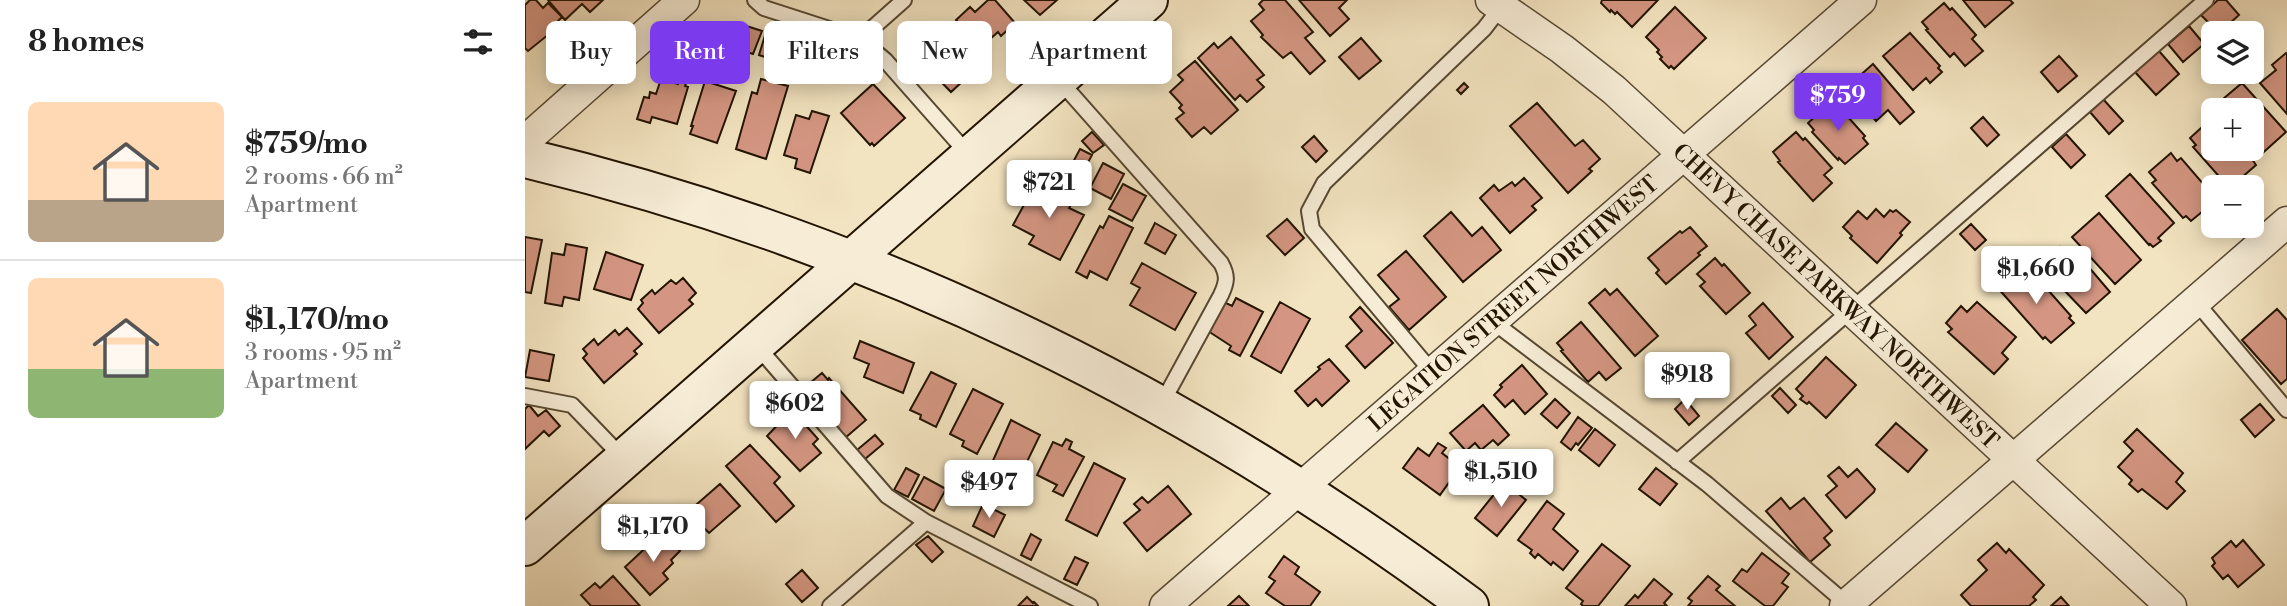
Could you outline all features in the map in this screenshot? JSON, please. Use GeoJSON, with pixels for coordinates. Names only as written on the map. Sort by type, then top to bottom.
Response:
{"type":"FeatureCollection","features":[{"type":"Feature","properties":{"kind":"street"},"geometry":{"type":"LineString","coordinates":[[525,141],[684,0]]}},
{"type":"Feature","properties":{"kind":"street"},"geometry":{"type":"LineString","coordinates":[[1124,21],[1148,0]]}},
{"type":"Feature","properties":{"kind":"street","name":"LEGATION STREET NORTHWEST"},"geometry":{"type":"LineString","coordinates":[[1165,606],[1861,0]]}},
{"type":"Feature","properties":{"kind":"street","name":"CHEVY CHASE PARKWAY NORTHWEST"},"geometry":{"type":"LineString","coordinates":[[1496,3],[1614,90],[2171,606]]}},
{"type":"Feature","properties":{"kind":"street"},"geometry":{"type":"LineString","coordinates":[[525,545],[1052,84]]}},
{"type":"Feature","properties":{"kind":"street"},"geometry":{"type":"LineString","coordinates":[[525,158],[703,206],[930,291],[1007,326],[1161,405],[1300,489],[1469,606]]}},
{"type":"Feature","properties":{"kind":"street"},"geometry":{"type":"LineString","coordinates":[[1847,606],[2287,222]]}},
{"type":"Feature","properties":{"kind":"lane"},"geometry":{"type":"LineString","coordinates":[[755,0],[764,8],[804,21]]}},
{"type":"Feature","properties":{"kind":"lane"},"geometry":{"type":"LineString","coordinates":[[880,21],[904,0]]}},
{"type":"Feature","properties":{"kind":"lane"},"geometry":{"type":"LineString","coordinates":[[1677,462],[2206,0]]}},
{"type":"Feature","properties":{"kind":"lane"},"geometry":{"type":"LineString","coordinates":[[1433,373],[1312,229],[1309,211],[1324,183],[1484,29],[1496,3]]}},
{"type":"Feature","properties":{"kind":"lane"},"geometry":{"type":"LineString","coordinates":[[883,58],[970,156]]}},
{"type":"Feature","properties":{"kind":"lane"},"geometry":{"type":"LineString","coordinates":[[1062,84],[1221,263],[1226,273],[1228,281],[1161,405]]}},
{"type":"Feature","properties":{"kind":"lane"},"geometry":{"type":"LineString","coordinates":[[2196,302],[2287,410]]}},
{"type":"Feature","properties":{"kind":"lane"},"geometry":{"type":"LineString","coordinates":[[1492,321],[1707,484],[1847,606]]}},
{"type":"Feature","properties":{"kind":"lane"},"geometry":{"type":"LineString","coordinates":[[755,344],[887,496],[926,522],[1090,606]]}},
{"type":"Feature","properties":{"kind":"lane"},"geometry":{"type":"LineString","coordinates":[[525,396],[572,405],[624,459]]}},
{"type":"Feature","properties":{"kind":"lane"},"geometry":{"type":"LineString","coordinates":[[830,606],[926,522]]}},
{"type":"Feature","properties":{"kind":"building"},"geometry":{"type":"Polygon","coordinates":[[[530,0],[536,0],[543,8],[548,3],[562,17],[558,21],[546,21],[546,36],[528,51],[525,48],[525,5],[530,0]]]}},
{"type":"Feature","properties":{"kind":"building"},"geometry":{"type":"Polygon","coordinates":[[[548,0],[603,0],[590,12],[582,4],[565,20],[548,0]]]}},
{"type":"Feature","properties":{"kind":"building"},"geometry":{"type":"Polygon","coordinates":[[[988,0],[995,0],[1013,21],[1006,21],[1006,31],[1001,36],[998,32],[992,37],[992,21],[956,20],[970,7],[975,12],[988,0]]]}},
{"type":"Feature","properties":{"kind":"building"},"geometry":{"type":"Polygon","coordinates":[[[1024,0],[1057,0],[1040,15],[1024,0]]]}},
{"type":"Feature","properties":{"kind":"building"},"geometry":{"type":"Polygon","coordinates":[[[1263,0],[1285,0],[1313,32],[1305,38],[1325,61],[1310,74],[1291,52],[1283,58],[1261,37],[1263,35],[1251,21],[1264,10],[1259,4],[1263,0]]]}},
{"type":"Feature","properties":{"kind":"building"},"geometry":{"type":"Polygon","coordinates":[[[1299,0],[1347,0],[1339,8],[1349,19],[1330,36],[1299,0]]]}},
{"type":"Feature","properties":{"kind":"building"},"geometry":{"type":"Polygon","coordinates":[[[1602,0],[1658,0],[1632,27],[1617,12],[1610,12],[1601,3],[1602,0]]]}},
{"type":"Feature","properties":{"kind":"building"},"geometry":{"type":"Polygon","coordinates":[[[1963,0],[2010,0],[2013,3],[1985,27],[1963,0]]]}},
{"type":"Feature","properties":{"kind":"building"},"geometry":{"type":"Polygon","coordinates":[[[2218,0],[2226,0],[2239,15],[2232,21],[2207,21],[2201,15],[2218,0]]]}},
{"type":"Feature","properties":{"kind":"building"},"geometry":{"type":"Polygon","coordinates":[[[1944,3],[1950,10],[1952,8],[1976,35],[1972,39],[1983,51],[1965,66],[1954,53],[1950,57],[1922,22],[1944,3]]]}},
{"type":"Feature","properties":{"kind":"building"},"geometry":{"type":"Polygon","coordinates":[[[1675,7],[1706,38],[1674,69],[1660,59],[1662,57],[1657,52],[1659,50],[1646,37],[1675,7]]]}},
{"type":"Feature","properties":{"kind":"building"},"geometry":{"type":"Polygon","coordinates":[[[2189,26],[2201,40],[2201,47],[2183,62],[2168,44],[2189,26]]]}},
{"type":"Feature","properties":{"kind":"building"},"geometry":{"type":"Polygon","coordinates":[[[750,27],[762,31],[753,54],[750,53],[750,27]]]}},
{"type":"Feature","properties":{"kind":"building"},"geometry":{"type":"Polygon","coordinates":[[[1910,33],[1940,66],[1938,68],[1942,72],[1930,83],[1926,78],[1913,90],[1883,56],[1910,33]]]}},
{"type":"Feature","properties":{"kind":"building"},"geometry":{"type":"Polygon","coordinates":[[[1231,37],[1264,75],[1257,80],[1264,87],[1247,102],[1240,95],[1235,100],[1198,58],[1214,43],[1218,48],[1231,37]]]}},
{"type":"Feature","properties":{"kind":"building"},"geometry":{"type":"Polygon","coordinates":[[[1361,38],[1381,61],[1359,79],[1339,57],[1361,38]]]}},
{"type":"Feature","properties":{"kind":"building"},"geometry":{"type":"Polygon","coordinates":[[[764,39],[764,57],[759,55],[764,39]]]}},
{"type":"Feature","properties":{"kind":"building"},"geometry":{"type":"Polygon","coordinates":[[[2159,51],[2179,74],[2156,95],[2135,72],[2159,51]]]}},
{"type":"Feature","properties":{"kind":"building"},"geometry":{"type":"Polygon","coordinates":[[[2287,54],[2287,114],[2261,84],[2264,84],[2264,80],[2276,70],[2272,65],[2287,54]]]}},
{"type":"Feature","properties":{"kind":"building"},"geometry":{"type":"Polygon","coordinates":[[[2059,56],[2077,76],[2058,92],[2041,72],[2059,56]]]}},
{"type":"Feature","properties":{"kind":"building"},"geometry":{"type":"Polygon","coordinates":[[[1195,61],[1238,110],[1211,134],[1204,127],[1192,137],[1176,119],[1184,113],[1179,108],[1182,105],[1170,92],[1183,80],[1178,75],[1195,61]]]}},
{"type":"Feature","properties":{"kind":"building"},"geometry":{"type":"Polygon","coordinates":[[[1873,64],[1914,112],[1900,124],[1888,110],[1876,121],[1847,87],[1873,64]]]}},
{"type":"Feature","properties":{"kind":"building"},"geometry":{"type":"Polygon","coordinates":[[[761,79],[764,80],[764,84],[788,86],[766,159],[736,149],[752,92],[757,94],[761,79]]]}},
{"type":"Feature","properties":{"kind":"building"},"geometry":{"type":"Polygon","coordinates":[[[1464,83],[1468,87],[1461,94],[1457,90],[1464,83]]]}},
{"type":"Feature","properties":{"kind":"building"},"geometry":{"type":"Polygon","coordinates":[[[659,84],[686,84],[688,87],[677,124],[652,117],[650,123],[637,119],[644,97],[649,98],[650,92],[656,94],[659,84]]]}},
{"type":"Feature","properties":{"kind":"building"},"geometry":{"type":"Polygon","coordinates":[[[704,84],[714,84],[736,91],[717,143],[690,134],[704,84]]]}},
{"type":"Feature","properties":{"kind":"building"},"geometry":{"type":"Polygon","coordinates":[[[873,84],[905,118],[874,146],[872,143],[870,145],[841,113],[873,84]]]}},
{"type":"Feature","properties":{"kind":"building"},"geometry":{"type":"Polygon","coordinates":[[[943,84],[960,84],[951,92],[943,84]]]}},
{"type":"Feature","properties":{"kind":"building"},"geometry":{"type":"Polygon","coordinates":[[[2243,84],[2255,98],[2224,98],[2243,84]]]}},
{"type":"Feature","properties":{"kind":"building"},"geometry":{"type":"Polygon","coordinates":[[[2103,99],[2123,121],[2109,134],[2090,112],[2103,99]]]}},
{"type":"Feature","properties":{"kind":"building"},"geometry":{"type":"Polygon","coordinates":[[[1831,102],[1837,109],[1839,107],[1865,136],[1863,138],[1868,144],[1845,164],[1812,132],[1814,130],[1808,123],[1831,102]]]}},
{"type":"Feature","properties":{"kind":"building"},"geometry":{"type":"Polygon","coordinates":[[[1537,103],[1575,146],[1583,140],[1600,159],[1589,169],[1592,171],[1568,193],[1510,126],[1537,103]]]}},
{"type":"Feature","properties":{"kind":"building"},"geometry":{"type":"Polygon","coordinates":[[[2264,108],[2286,132],[2264,152],[2264,108]]]}},
{"type":"Feature","properties":{"kind":"building"},"geometry":{"type":"Polygon","coordinates":[[[812,111],[829,116],[810,173],[795,168],[797,159],[784,155],[796,115],[809,119],[812,111]]]}},
{"type":"Feature","properties":{"kind":"building"},"geometry":{"type":"Polygon","coordinates":[[[1983,117],[1999,135],[1987,146],[1971,128],[1983,117]]]}},
{"type":"Feature","properties":{"kind":"building"},"geometry":{"type":"Polygon","coordinates":[[[2201,128],[2201,156],[2193,147],[2196,145],[2190,138],[2201,128]]]}},
{"type":"Feature","properties":{"kind":"building"},"geometry":{"type":"Polygon","coordinates":[[[1092,132],[1104,145],[1093,153],[1082,141],[1092,132]]]}},
{"type":"Feature","properties":{"kind":"building"},"geometry":{"type":"Polygon","coordinates":[[[1796,132],[1803,140],[1805,138],[1832,168],[1824,175],[1832,183],[1813,201],[1778,162],[1780,161],[1773,152],[1796,132]]]}},
{"type":"Feature","properties":{"kind":"building"},"geometry":{"type":"Polygon","coordinates":[[[2066,134],[2085,155],[2071,168],[2052,147],[2066,134]]]}},
{"type":"Feature","properties":{"kind":"building"},"geometry":{"type":"Polygon","coordinates":[[[1314,136],[1327,151],[1316,162],[1302,147],[1314,136]]]}},
{"type":"Feature","properties":{"kind":"building"},"geometry":{"type":"Polygon","coordinates":[[[1080,149],[1092,155],[1084,170],[1072,164],[1080,149]]]}},
{"type":"Feature","properties":{"kind":"building"},"geometry":{"type":"Polygon","coordinates":[[[2171,153],[2177,161],[2181,158],[2201,181],[2201,213],[2191,221],[2186,216],[2183,218],[2152,183],[2156,180],[2149,172],[2171,153]]]}},
{"type":"Feature","properties":{"kind":"building"},"geometry":{"type":"Polygon","coordinates":[[[2205,161],[2253,161],[2256,165],[2245,175],[2218,175],[2205,161]]]}},
{"type":"Feature","properties":{"kind":"building"},"geometry":{"type":"Polygon","coordinates":[[[1103,163],[1124,174],[1111,199],[1090,188],[1103,163]]]}},
{"type":"Feature","properties":{"kind":"building"},"geometry":{"type":"Polygon","coordinates":[[[2130,174],[2174,223],[2158,238],[2161,241],[2153,247],[2106,196],[2130,174]]]}},
{"type":"Feature","properties":{"kind":"building"},"geometry":{"type":"Polygon","coordinates":[[[1524,178],[1542,198],[1532,206],[1536,210],[1510,233],[1480,198],[1494,185],[1499,191],[1512,182],[1515,186],[1524,178]]]}},
{"type":"Feature","properties":{"kind":"building"},"geometry":{"type":"Polygon","coordinates":[[[1037,181],[1074,200],[1069,208],[1084,215],[1060,260],[1029,244],[1034,236],[1013,225],[1037,181]]]}},
{"type":"Feature","properties":{"kind":"building"},"geometry":{"type":"Polygon","coordinates":[[[1123,184],[1146,196],[1132,221],[1109,209],[1123,184]]]}},
{"type":"Feature","properties":{"kind":"building"},"geometry":{"type":"Polygon","coordinates":[[[1876,209],[1884,217],[1890,210],[1896,210],[1910,222],[1877,263],[1850,238],[1852,236],[1843,227],[1858,211],[1867,219],[1876,209]]]}},
{"type":"Feature","properties":{"kind":"building"},"geometry":{"type":"Polygon","coordinates":[[[1451,212],[1472,236],[1482,227],[1501,250],[1463,282],[1424,236],[1451,212]]]}},
{"type":"Feature","properties":{"kind":"building"},"geometry":{"type":"Polygon","coordinates":[[[2099,213],[2141,260],[2115,284],[2072,237],[2099,213]]]}},
{"type":"Feature","properties":{"kind":"building"},"geometry":{"type":"Polygon","coordinates":[[[1109,216],[1133,228],[1107,280],[1090,271],[1087,278],[1076,272],[1100,226],[1103,228],[1109,216]]]}},
{"type":"Feature","properties":{"kind":"building"},"geometry":{"type":"Polygon","coordinates":[[[1287,219],[1304,238],[1285,255],[1267,236],[1287,219]]]}},
{"type":"Feature","properties":{"kind":"building"},"geometry":{"type":"Polygon","coordinates":[[[1155,223],[1176,235],[1165,254],[1145,243],[1155,223]]]}},
{"type":"Feature","properties":{"kind":"building"},"geometry":{"type":"Polygon","coordinates":[[[1971,224],[1986,240],[1975,250],[1960,234],[1971,224]]]}},
{"type":"Feature","properties":{"kind":"building"},"geometry":{"type":"Polygon","coordinates":[[[1690,227],[1707,246],[1666,284],[1656,273],[1659,270],[1648,258],[1680,231],[1682,233],[1690,227]]]}},
{"type":"Feature","properties":{"kind":"building"},"geometry":{"type":"Polygon","coordinates":[[[525,237],[542,240],[531,293],[525,292],[525,237]]]}},
{"type":"Feature","properties":{"kind":"building"},"geometry":{"type":"Polygon","coordinates":[[[566,244],[587,248],[579,300],[564,297],[562,306],[545,303],[552,253],[564,255],[566,244]]]}},
{"type":"Feature","properties":{"kind":"building"},"geometry":{"type":"Polygon","coordinates":[[[2060,247],[2068,257],[2075,251],[2110,292],[2086,313],[2040,265],[2060,247]]]}},
{"type":"Feature","properties":{"kind":"building"},"geometry":{"type":"Polygon","coordinates":[[[1406,251],[1446,297],[1409,330],[1389,307],[1399,299],[1378,275],[1406,251]]]}},
{"type":"Feature","properties":{"kind":"building"},"geometry":{"type":"Polygon","coordinates":[[[606,252],[643,265],[631,300],[594,289],[606,252]]]}},
{"type":"Feature","properties":{"kind":"building"},"geometry":{"type":"Polygon","coordinates":[[[1715,258],[1722,266],[1724,264],[1750,293],[1726,314],[1700,286],[1705,282],[1697,274],[1715,258]]]}},
{"type":"Feature","properties":{"kind":"building"},"geometry":{"type":"Polygon","coordinates":[[[1142,263],[1196,293],[1175,330],[1130,305],[1140,288],[1131,283],[1142,263]]]}},
{"type":"Feature","properties":{"kind":"building"},"geometry":{"type":"Polygon","coordinates":[[[2012,271],[2022,282],[2031,275],[2038,283],[2040,281],[2071,316],[2069,318],[2074,323],[2051,343],[2045,337],[2043,339],[1996,286],[2012,271]]]}},
{"type":"Feature","properties":{"kind":"building"},"geometry":{"type":"Polygon","coordinates":[[[683,278],[696,293],[689,300],[693,304],[659,333],[638,309],[643,303],[641,300],[652,290],[655,294],[671,280],[676,284],[683,278]]]}},
{"type":"Feature","properties":{"kind":"building"},"geometry":{"type":"Polygon","coordinates":[[[1605,289],[1610,295],[1617,289],[1658,336],[1635,356],[1589,303],[1605,289]]]}},
{"type":"Feature","properties":{"kind":"building"},"geometry":{"type":"Polygon","coordinates":[[[1236,298],[1263,312],[1240,356],[1229,350],[1231,346],[1208,331],[1224,302],[1232,306],[1236,298]]]}},
{"type":"Feature","properties":{"kind":"building"},"geometry":{"type":"Polygon","coordinates":[[[1280,302],[1310,319],[1281,373],[1251,356],[1280,302]]]}},
{"type":"Feature","properties":{"kind":"building"},"geometry":{"type":"Polygon","coordinates":[[[1977,302],[2016,337],[2002,353],[2008,359],[1994,374],[1948,332],[1952,329],[1946,323],[1961,306],[1967,312],[1977,302]]]}},
{"type":"Feature","properties":{"kind":"building"},"geometry":{"type":"Polygon","coordinates":[[[1763,303],[1793,337],[1769,359],[1746,333],[1756,325],[1749,316],[1763,303]]]}},
{"type":"Feature","properties":{"kind":"building"},"geometry":{"type":"Polygon","coordinates":[[[1360,307],[1393,343],[1365,368],[1346,346],[1362,331],[1350,317],[1360,307]]]}},
{"type":"Feature","properties":{"kind":"building"},"geometry":{"type":"Polygon","coordinates":[[[2277,309],[2287,320],[2287,379],[2281,384],[2242,340],[2277,309]]]}},
{"type":"Feature","properties":{"kind":"building"},"geometry":{"type":"Polygon","coordinates":[[[1581,322],[1621,368],[1606,380],[1599,372],[1588,382],[1557,343],[1581,322]]]}},
{"type":"Feature","properties":{"kind":"building"},"geometry":{"type":"Polygon","coordinates":[[[627,328],[642,344],[634,351],[637,354],[604,383],[583,358],[587,354],[583,349],[594,339],[598,345],[615,330],[619,335],[627,328]]]}},
{"type":"Feature","properties":{"kind":"building"},"geometry":{"type":"Polygon","coordinates":[[[860,341],[914,363],[903,393],[864,377],[869,364],[854,358],[860,341]]]}},
{"type":"Feature","properties":{"kind":"building"},"geometry":{"type":"Polygon","coordinates":[[[530,350],[554,355],[549,381],[525,377],[530,350]]]}},
{"type":"Feature","properties":{"kind":"building"},"geometry":{"type":"Polygon","coordinates":[[[1826,357],[1856,385],[1826,418],[1809,402],[1807,404],[1800,399],[1803,396],[1796,389],[1826,357]]]}},
{"type":"Feature","properties":{"kind":"building"},"geometry":{"type":"Polygon","coordinates":[[[1329,359],[1349,381],[1322,406],[1316,399],[1308,406],[1295,391],[1329,359]]]}},
{"type":"Feature","properties":{"kind":"building"},"geometry":{"type":"Polygon","coordinates":[[[1522,365],[1547,394],[1525,414],[1513,400],[1505,407],[1494,395],[1502,387],[1500,385],[1522,365]]]}},
{"type":"Feature","properties":{"kind":"building"},"geometry":{"type":"Polygon","coordinates":[[[931,372],[956,384],[936,427],[910,410],[931,372]]]}},
{"type":"Feature","properties":{"kind":"building"},"geometry":{"type":"Polygon","coordinates":[[[822,373],[866,420],[845,438],[804,388],[822,373]]]}},
{"type":"Feature","properties":{"kind":"building"},"geometry":{"type":"Polygon","coordinates":[[[1780,388],[1796,405],[1788,413],[1772,396],[1780,388]]]}},
{"type":"Feature","properties":{"kind":"building"},"geometry":{"type":"Polygon","coordinates":[[[973,389],[1003,404],[977,454],[962,446],[964,441],[950,434],[973,389]]]}},
{"type":"Feature","properties":{"kind":"building"},"geometry":{"type":"Polygon","coordinates":[[[1555,399],[1570,413],[1557,428],[1541,414],[1555,399]]]}},
{"type":"Feature","properties":{"kind":"building"},"geometry":{"type":"Polygon","coordinates":[[[1685,399],[1699,416],[1689,425],[1675,409],[1685,399]]]}},
{"type":"Feature","properties":{"kind":"building"},"geometry":{"type":"Polygon","coordinates":[[[2260,404],[2274,420],[2255,437],[2241,420],[2260,404]]]}},
{"type":"Feature","properties":{"kind":"building"},"geometry":{"type":"Polygon","coordinates":[[[529,405],[538,416],[546,410],[560,426],[549,436],[544,431],[525,449],[525,409],[529,405]]]}},
{"type":"Feature","properties":{"kind":"building"},"geometry":{"type":"Polygon","coordinates":[[[1483,405],[1509,435],[1498,445],[1493,440],[1481,450],[1475,443],[1466,451],[1450,433],[1483,405]]]}},
{"type":"Feature","properties":{"kind":"building"},"geometry":{"type":"Polygon","coordinates":[[[792,410],[818,439],[813,444],[821,453],[800,471],[767,436],[792,410]]]}},
{"type":"Feature","properties":{"kind":"building"},"geometry":{"type":"Polygon","coordinates":[[[1578,417],[1592,428],[1571,450],[1561,442],[1578,417]]]}},
{"type":"Feature","properties":{"kind":"building"},"geometry":{"type":"Polygon","coordinates":[[[1011,420],[1040,435],[1022,472],[1012,468],[1009,474],[991,465],[1011,420]]]}},
{"type":"Feature","properties":{"kind":"building"},"geometry":{"type":"Polygon","coordinates":[[[1896,423],[1927,450],[1908,472],[1876,445],[1896,423]]]}},
{"type":"Feature","properties":{"kind":"building"},"geometry":{"type":"Polygon","coordinates":[[[1595,429],[1615,445],[1599,466],[1579,450],[1595,429]]]}},
{"type":"Feature","properties":{"kind":"building"},"geometry":{"type":"Polygon","coordinates":[[[2137,429],[2183,473],[2176,482],[2185,491],[2167,509],[2142,489],[2138,492],[2129,484],[2132,480],[2118,467],[2133,451],[2124,442],[2137,429]]]}},
{"type":"Feature","properties":{"kind":"building"},"geometry":{"type":"Polygon","coordinates":[[[875,435],[883,444],[865,459],[857,450],[875,435]]]}},
{"type":"Feature","properties":{"kind":"building"},"geometry":{"type":"Polygon","coordinates":[[[1066,439],[1072,442],[1069,449],[1084,457],[1063,496],[1053,491],[1057,485],[1037,475],[1053,442],[1062,446],[1066,439]]]}},
{"type":"Feature","properties":{"kind":"building"},"geometry":{"type":"Polygon","coordinates":[[[1438,443],[1446,448],[1442,453],[1460,467],[1440,495],[1403,468],[1418,448],[1429,456],[1438,443]]]}},
{"type":"Feature","properties":{"kind":"building"},"geometry":{"type":"Polygon","coordinates":[[[750,445],[780,477],[774,483],[794,506],[776,522],[726,466],[750,445]]]}},
{"type":"Feature","properties":{"kind":"building"},"geometry":{"type":"Polygon","coordinates":[[[1094,463],[1125,479],[1097,536],[1066,520],[1094,463]]]}},
{"type":"Feature","properties":{"kind":"building"},"geometry":{"type":"Polygon","coordinates":[[[1839,467],[1848,477],[1857,469],[1875,489],[1846,518],[1826,495],[1837,486],[1828,476],[1839,467]]]}},
{"type":"Feature","properties":{"kind":"building"},"geometry":{"type":"Polygon","coordinates":[[[906,468],[919,475],[908,497],[894,490],[906,468]]]}},
{"type":"Feature","properties":{"kind":"building"},"geometry":{"type":"Polygon","coordinates":[[[1656,468],[1677,484],[1660,505],[1639,489],[1656,468]]]}},
{"type":"Feature","properties":{"kind":"building"},"geometry":{"type":"Polygon","coordinates":[[[924,477],[946,489],[934,511],[912,499],[924,477]]]}},
{"type":"Feature","properties":{"kind":"building"},"geometry":{"type":"Polygon","coordinates":[[[1504,482],[1526,500],[1497,536],[1475,518],[1504,482]]]}},
{"type":"Feature","properties":{"kind":"building"},"geometry":{"type":"Polygon","coordinates":[[[720,484],[740,506],[709,533],[702,526],[692,535],[681,522],[691,513],[689,511],[720,484]]]}},
{"type":"Feature","properties":{"kind":"building"},"geometry":{"type":"Polygon","coordinates":[[[1168,486],[1191,514],[1147,551],[1124,523],[1140,510],[1134,504],[1142,497],[1148,503],[1168,486]]]}},
{"type":"Feature","properties":{"kind":"building"},"geometry":{"type":"Polygon","coordinates":[[[1781,498],[1790,509],[1804,498],[1832,531],[1824,538],[1830,545],[1810,562],[1766,511],[1781,498]]]}},
{"type":"Feature","properties":{"kind":"building"},"geometry":{"type":"Polygon","coordinates":[[[1547,501],[1564,514],[1553,529],[1578,551],[1563,570],[1553,562],[1551,565],[1538,554],[1535,558],[1530,553],[1532,550],[1518,540],[1547,501]]]}},
{"type":"Feature","properties":{"kind":"building"},"geometry":{"type":"Polygon","coordinates":[[[983,504],[1005,515],[994,537],[973,526],[983,504]]]}},
{"type":"Feature","properties":{"kind":"building"},"geometry":{"type":"Polygon","coordinates":[[[1031,534],[1041,540],[1031,560],[1021,555],[1031,534]]]}},
{"type":"Feature","properties":{"kind":"building"},"geometry":{"type":"Polygon","coordinates":[[[667,536],[680,551],[663,573],[668,579],[650,595],[625,567],[654,540],[658,544],[667,536]]]}},
{"type":"Feature","properties":{"kind":"building"},"geometry":{"type":"Polygon","coordinates":[[[928,536],[943,552],[932,562],[916,545],[928,536]]]}},
{"type":"Feature","properties":{"kind":"building"},"geometry":{"type":"Polygon","coordinates":[[[2243,540],[2264,565],[2238,587],[2228,575],[2223,579],[2212,566],[2215,563],[2212,558],[2231,541],[2236,547],[2243,540]]]}},
{"type":"Feature","properties":{"kind":"building"},"geometry":{"type":"Polygon","coordinates":[[[1997,543],[2006,553],[2009,549],[2044,585],[2033,597],[2036,600],[2029,606],[1971,606],[1961,595],[1987,570],[1978,560],[1997,543]]]}},
{"type":"Feature","properties":{"kind":"building"},"geometry":{"type":"Polygon","coordinates":[[[1602,544],[1630,566],[1598,606],[1583,606],[1583,601],[1566,588],[1602,544]]]}},
{"type":"Feature","properties":{"kind":"building"},"geometry":{"type":"Polygon","coordinates":[[[1762,553],[1789,574],[1782,583],[1788,587],[1773,606],[1765,606],[1733,581],[1742,569],[1747,572],[1762,553]]]}},
{"type":"Feature","properties":{"kind":"building"},"geometry":{"type":"Polygon","coordinates":[[[1284,556],[1299,567],[1295,574],[1320,592],[1310,606],[1285,606],[1266,593],[1275,581],[1269,577],[1284,556]]]}},
{"type":"Feature","properties":{"kind":"building"},"geometry":{"type":"Polygon","coordinates":[[[1075,557],[1088,563],[1077,585],[1064,579],[1075,557]]]}},
{"type":"Feature","properties":{"kind":"building"},"geometry":{"type":"Polygon","coordinates":[[[802,570],[818,588],[802,602],[786,584],[802,570]]]}},
{"type":"Feature","properties":{"kind":"building"},"geometry":{"type":"Polygon","coordinates":[[[613,576],[640,606],[591,606],[581,595],[595,583],[600,588],[613,576]]]}},
{"type":"Feature","properties":{"kind":"building"},"geometry":{"type":"Polygon","coordinates":[[[1708,576],[1720,586],[1716,590],[1735,606],[1688,606],[1692,601],[1688,598],[1708,576]]]}},
{"type":"Feature","properties":{"kind":"building"},"geometry":{"type":"Polygon","coordinates":[[[1654,579],[1672,594],[1664,603],[1667,606],[1625,606],[1635,595],[1638,598],[1654,579]]]}},
{"type":"Feature","properties":{"kind":"building"},"geometry":{"type":"Polygon","coordinates":[[[1239,596],[1249,606],[1228,606],[1239,596]]]}},
{"type":"Feature","properties":{"kind":"building"},"geometry":{"type":"Polygon","coordinates":[[[1027,597],[1033,603],[1038,606],[1018,606],[1027,597]]]}},
{"type":"Feature","properties":{"kind":"building"},"geometry":{"type":"Polygon","coordinates":[[[2061,597],[2069,606],[2051,606],[2061,597]]]}}]}
